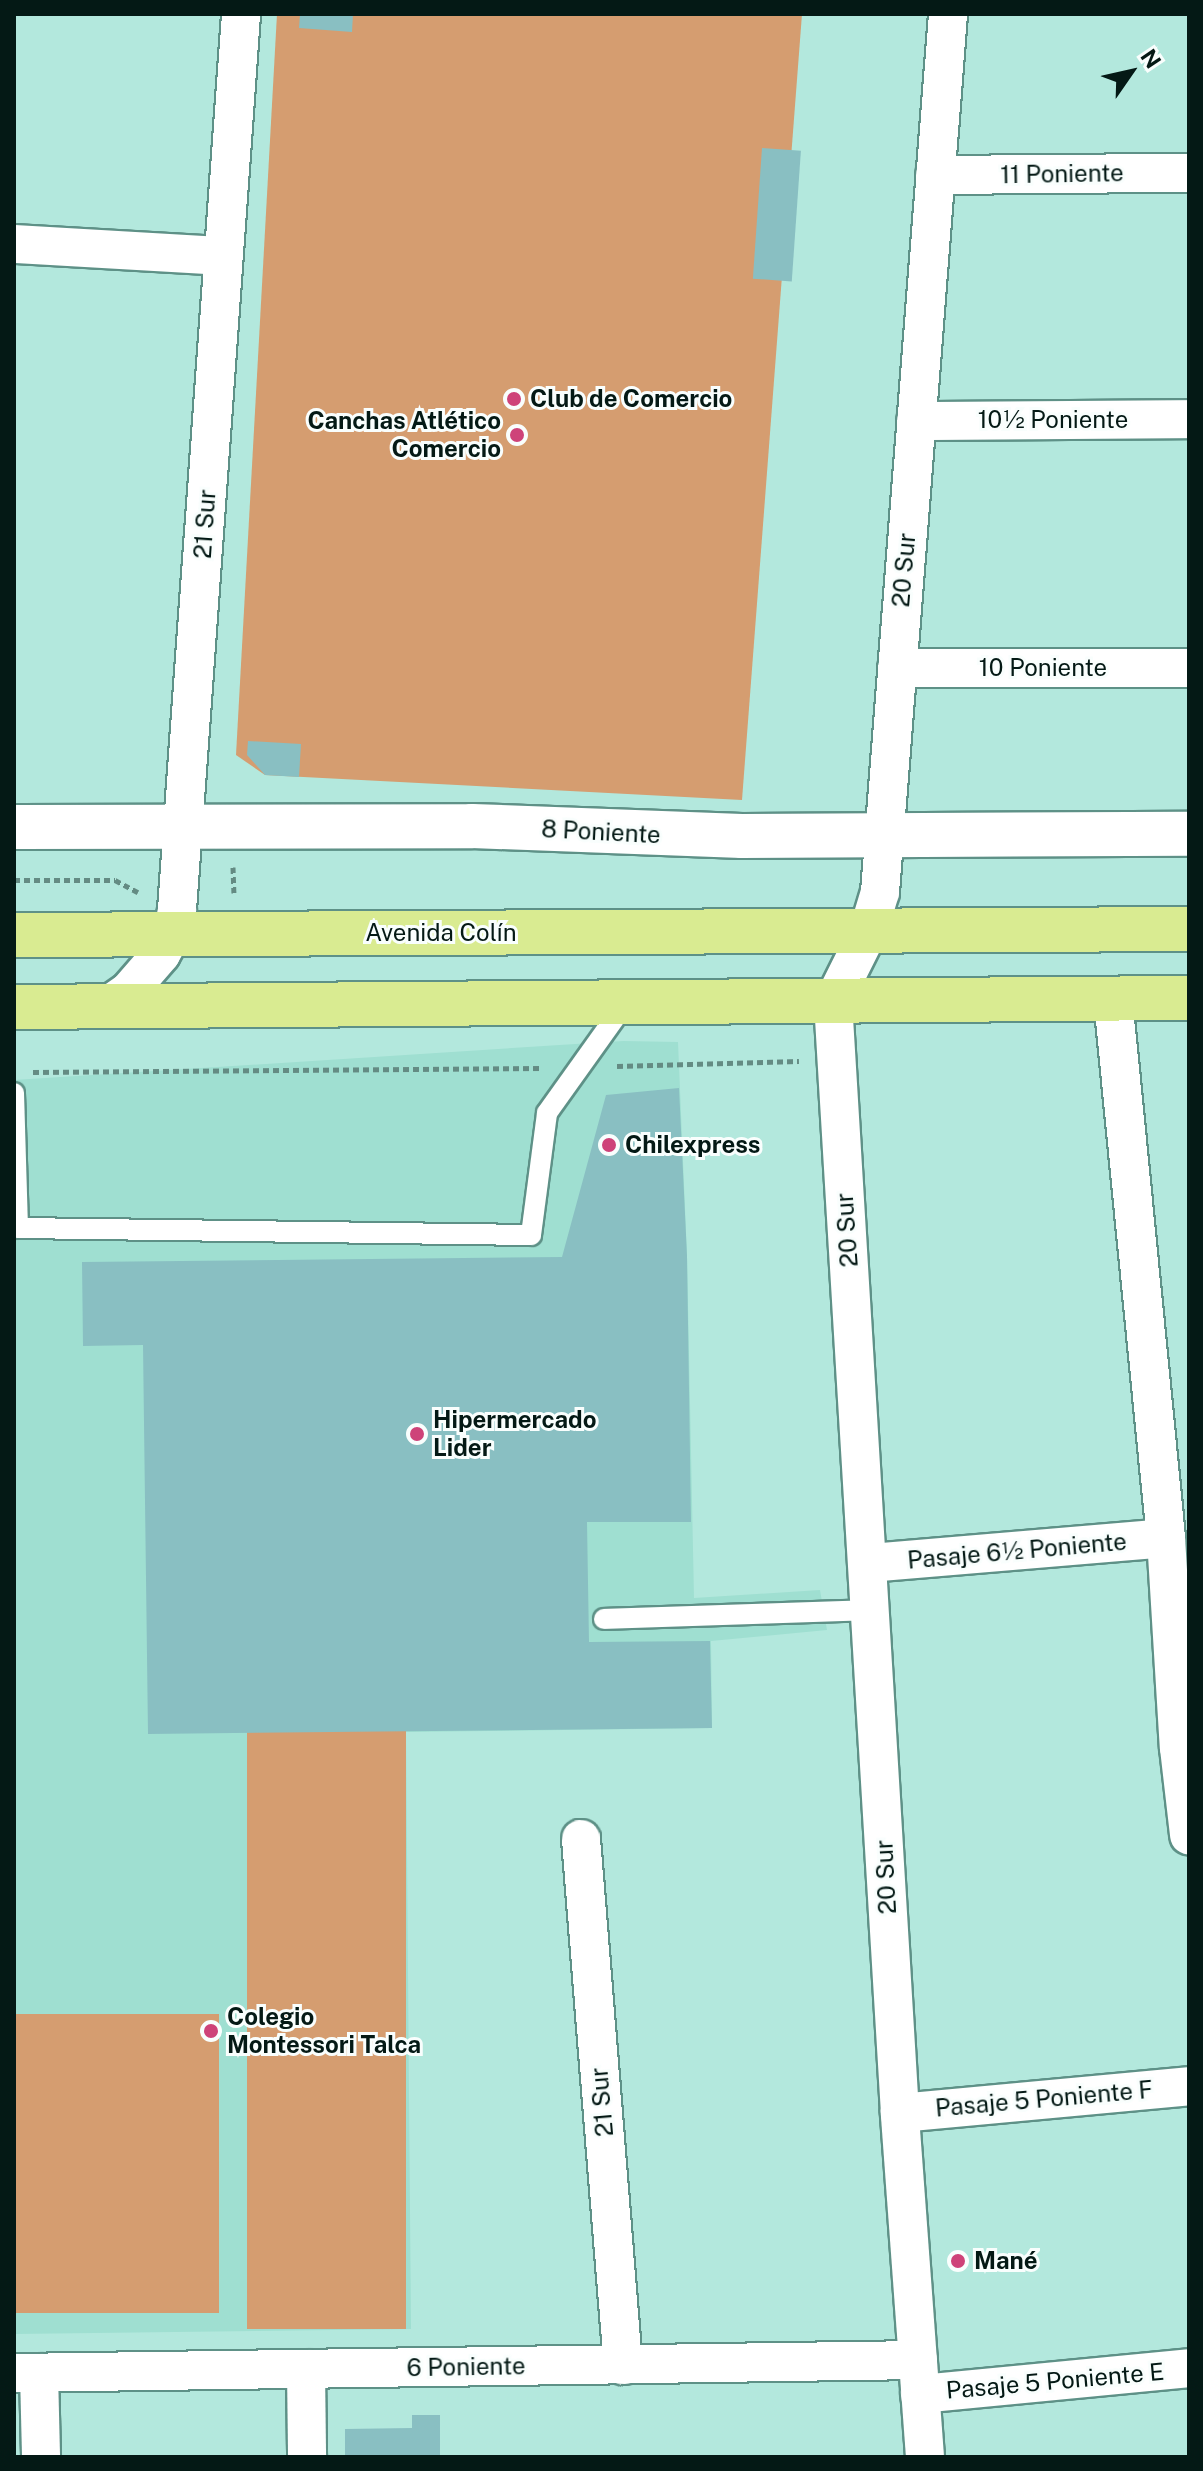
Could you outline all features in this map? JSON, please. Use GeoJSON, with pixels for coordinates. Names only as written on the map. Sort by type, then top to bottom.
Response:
{"type":"FeatureCollection","features":[{"type":"Feature","properties":{"kind":"main road","name":"Avenida Colín"},"geometry":{"type":"LineString","coordinates":[[14,935],[1189,929]]}},
{"type":"Feature","properties":{"kind":"main road"},"geometry":{"type":"LineString","coordinates":[[14,1007],[1189,998]]}},
{"type":"Feature","properties":{"kind":"street","name":"21 Sur"},"geometry":{"type":"LineString","coordinates":[[106,1007],[148,972],[172,934],[183,826],[241,14]]}},
{"type":"Feature","properties":{"kind":"street","name":"20 Sur"},"geometry":{"type":"LineString","coordinates":[[925,2457],[900,2113],[833,1002],[868,932],[880,892],[948,14]]}},
{"type":"Feature","properties":{"kind":"street","name":"11 Poniente"},"geometry":{"type":"LineString","coordinates":[[935,175],[1189,173]]}},
{"type":"Feature","properties":{"kind":"street"},"geometry":{"type":"LineString","coordinates":[[14,244],[223,256]]}},
{"type":"Feature","properties":{"kind":"street","name":"10½ Poniente"},"geometry":{"type":"LineString","coordinates":[[916,421],[1189,419]]}},
{"type":"Feature","properties":{"kind":"street","name":"10 Poniente"},"geometry":{"type":"LineString","coordinates":[[897,668],[1189,668]]}},
{"type":"Feature","properties":{"kind":"street","name":"8 Poniente"},"geometry":{"type":"LineString","coordinates":[[14,827],[472,826],[649,835],[883,837],[1189,834]]}},
{"type":"Feature","properties":{"kind":"street"},"geometry":{"type":"LineString","coordinates":[[1113,999],[1166,1538],[1189,1835]]}},
{"type":"Feature","properties":{"kind":"street","name":"Pasaje 6½ Poniente"},"geometry":{"type":"LineString","coordinates":[[869,1563],[1166,1538]]}},
{"type":"Feature","properties":{"kind":"street","name":"21 Sur"},"geometry":{"type":"LineString","coordinates":[[581,1839],[623,2365]]}},
{"type":"Feature","properties":{"kind":"street","name":"Pasaje 5 Poniente F"},"geometry":{"type":"LineString","coordinates":[[900,2113],[1189,2086]]}},
{"type":"Feature","properties":{"kind":"street","name":"6 Poniente"},"geometry":{"type":"LineString","coordinates":[[27,2373],[623,2365],[919,2377]]}},
{"type":"Feature","properties":{"kind":"street","name":"Pasaje 5 Poniente E"},"geometry":{"type":"LineString","coordinates":[[919,2377],[1189,2368]]}},
{"type":"Feature","properties":{"kind":"street"},"geometry":{"type":"LineString","coordinates":[[306,2369],[307,2457]]}},
{"type":"Feature","properties":{"kind":"street"},"geometry":{"type":"LineString","coordinates":[[27,2373],[41,2457]]}},
{"type":"Feature","properties":{"kind":"lane"},"geometry":{"type":"LineString","coordinates":[[14,1093],[18,1228],[531,1235],[547,1113],[625,1003]]}},
{"type":"Feature","properties":{"kind":"lane"},"geometry":{"type":"LineString","coordinates":[[604,1619],[871,1610]]}},
{"type":"Feature","properties":{"kind":"path"},"geometry":{"type":"LineString","coordinates":[[30,1072],[579,1067],[836,1060]]}},
{"type":"Feature","properties":{"kind":"shaded area","name":"Club de Comercio"},"geometry":{"type":"Polygon","coordinates":[[[277,14],[802,14],[742,800],[265,775],[236,755],[277,14]]]}},
{"type":"Feature","properties":{"kind":"shaded area"},"geometry":{"type":"Polygon","coordinates":[[[623,1041],[678,1042],[687,1256],[694,1598],[820,1590],[827,1630],[711,1641],[712,1728],[406,1732],[411,2329],[14,2334],[14,1080],[623,1041]]]}},
{"type":"Feature","properties":{"kind":"shaded area"},"geometry":{"type":"Polygon","coordinates":[[[247,1731],[406,1731],[406,2329],[247,2329],[247,1731]]]}},
{"type":"Feature","properties":{"kind":"shaded area"},"geometry":{"type":"Polygon","coordinates":[[[14,2014],[219,2014],[219,2313],[14,2313],[14,2014]]]}},
{"type":"Feature","properties":{"kind":"building"},"geometry":{"type":"Polygon","coordinates":[[[300,14],[353,14],[352,32],[299,28],[300,14]]]}},
{"type":"Feature","properties":{"kind":"building"},"geometry":{"type":"Polygon","coordinates":[[[762,148],[801,151],[792,281],[753,279],[762,148]]]}},
{"type":"Feature","properties":{"kind":"building"},"geometry":{"type":"Polygon","coordinates":[[[248,741],[301,744],[299,777],[265,775],[247,755],[248,741]]]}},
{"type":"Feature","properties":{"kind":"building","name":"Hipermercado Lider"},"geometry":{"type":"Polygon","coordinates":[[[679,1088],[687,1256],[691,1522],[587,1522],[589,1642],[710,1641],[712,1728],[148,1734],[143,1345],[83,1346],[82,1262],[562,1257],[606,1095],[679,1088]]]}},
{"type":"Feature","properties":{"kind":"building"},"geometry":{"type":"Polygon","coordinates":[[[412,2415],[440,2415],[440,2457],[345,2457],[345,2429],[412,2428],[412,2415]]]}},
{"type":"Feature","properties":{"kind":"place","name":"Club de Comercio"},"geometry":{"type":"Point","coordinates":[514,399]}},
{"type":"Feature","properties":{"kind":"place","name":"Canchas Atlético Comercio"},"geometry":{"type":"Point","coordinates":[517,435]}},
{"type":"Feature","properties":{"kind":"place","name":"Chilexpress"},"geometry":{"type":"Point","coordinates":[609,1145]}},
{"type":"Feature","properties":{"kind":"place","name":"Hipermercado Lider"},"geometry":{"type":"Point","coordinates":[417,1434]}},
{"type":"Feature","properties":{"kind":"place","name":"Colegio Montessori Talca"},"geometry":{"type":"Point","coordinates":[211,2031]}},
{"type":"Feature","properties":{"kind":"place","name":"Mané"},"geometry":{"type":"Point","coordinates":[958,2261]}}]}
